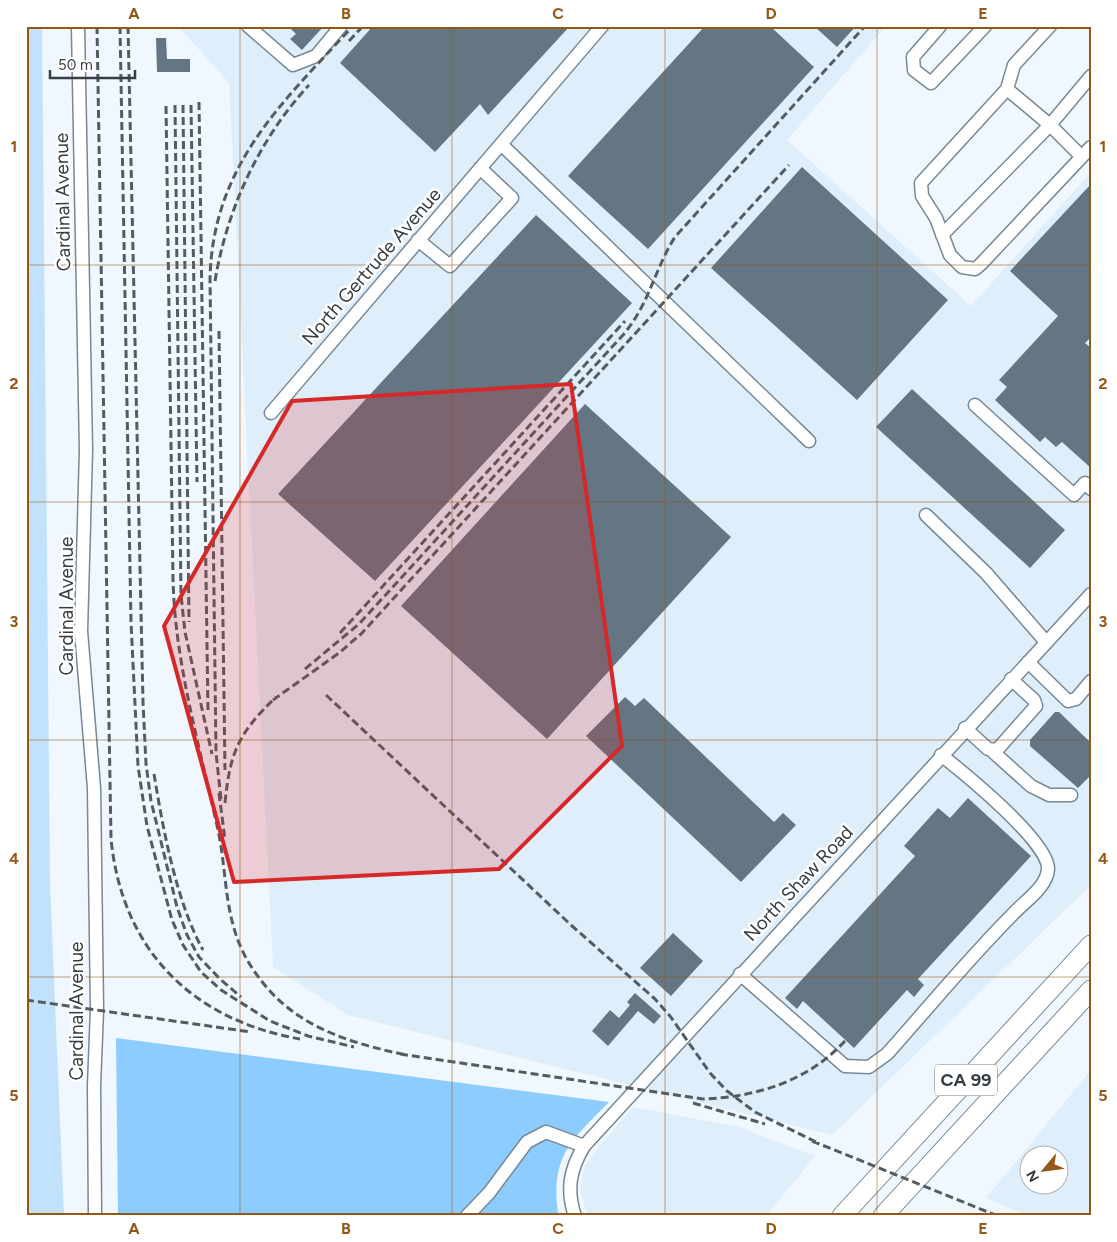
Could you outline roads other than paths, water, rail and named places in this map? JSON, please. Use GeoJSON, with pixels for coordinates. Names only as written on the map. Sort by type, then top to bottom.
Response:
{"type":"FeatureCollection","features":[{"type":"Feature","properties":{"kind":"highway","name":"CA 99"},"geometry":{"type":"LineString","coordinates":[[842,1216],[1091,945]]}},
{"type":"Feature","properties":{"kind":"highway","name":"CA 99"},"geometry":{"type":"LineString","coordinates":[[883,1216],[1091,990]]}},
{"type":"Feature","properties":{"kind":"street","name":"Cardinal Avenue"},"geometry":{"type":"LineString","coordinates":[[78,26],[86,450],[81,631],[94,788],[97,1010],[94,1086],[95,1216]]}},
{"type":"Feature","properties":{"kind":"street"},"geometry":{"type":"LineString","coordinates":[[248,26],[293,65],[316,56],[341,26]]}},
{"type":"Feature","properties":{"kind":"street","name":"North Gertrude Avenue"},"geometry":{"type":"LineString","coordinates":[[270,412],[602,26]]}},
{"type":"Feature","properties":{"kind":"street"},"geometry":{"type":"LineString","coordinates":[[940,26],[913,57],[914,70],[931,83],[985,26]]}},
{"type":"Feature","properties":{"kind":"street"},"geometry":{"type":"LineString","coordinates":[[1050,26],[1014,65],[1007,89],[922,183],[922,196],[936,218],[950,255],[957,264],[962,267],[975,269],[988,258],[1091,147]]}},
{"type":"Feature","properties":{"kind":"street"},"geometry":{"type":"LineString","coordinates":[[942,235],[1050,125],[1091,76]]}},
{"type":"Feature","properties":{"kind":"street"},"geometry":{"type":"LineString","coordinates":[[1007,89],[1050,125],[1081,156]]}},
{"type":"Feature","properties":{"kind":"street"},"geometry":{"type":"LineString","coordinates":[[501,144],[651,291],[809,441]]}},
{"type":"Feature","properties":{"kind":"street"},"geometry":{"type":"LineString","coordinates":[[418,240],[450,266],[512,198],[480,168]]}},
{"type":"Feature","properties":{"kind":"street"},"geometry":{"type":"LineString","coordinates":[[975,405],[1074,495],[1085,483],[1091,489]]}},
{"type":"Feature","properties":{"kind":"street"},"geometry":{"type":"LineString","coordinates":[[926,515],[986,573],[1046,642]]}},
{"type":"Feature","properties":{"kind":"street","name":"North Shaw Road"},"geometry":{"type":"LineString","coordinates":[[575,1216],[570,1200],[570,1179],[584,1146],[940,755],[1046,642],[1088,602]]}},
{"type":"Feature","properties":{"kind":"street"},"geometry":{"type":"LineString","coordinates":[[1028,662],[1068,701],[1076,699],[1091,681]]}},
{"type":"Feature","properties":{"kind":"street"},"geometry":{"type":"LineString","coordinates":[[991,750],[997,750],[1036,706],[1034,700],[1012,679]]}},
{"type":"Feature","properties":{"kind":"street"},"geometry":{"type":"LineString","coordinates":[[966,728],[1031,786],[1050,795],[1070,795]]}},
{"type":"Feature","properties":{"kind":"street"},"geometry":{"type":"LineString","coordinates":[[740,974],[845,1066],[869,1067],[887,1054],[1001,926],[1044,882],[1048,868],[1044,852],[1023,828],[940,755]]}},
{"type":"Feature","properties":{"kind":"street"},"geometry":{"type":"LineString","coordinates":[[467,1216],[489,1193],[527,1142],[546,1132],[584,1146]]}},
{"type":"Feature","properties":{"kind":"railway"},"geometry":{"type":"LineString","coordinates":[[97,26],[111,839],[118,879],[130,914],[147,946],[169,974],[196,997],[226,1015],[261,1030],[300,1039]]}},
{"type":"Feature","properties":{"kind":"railway"},"geometry":{"type":"LineString","coordinates":[[120,26],[131,622],[138,766],[147,826],[172,920],[183,945],[201,972],[221,990],[270,1021],[308,1036],[354,1047]]}},
{"type":"Feature","properties":{"kind":"railway"},"geometry":{"type":"LineString","coordinates":[[128,26],[146,764],[151,801],[177,907],[187,935],[199,957],[241,997]]}},
{"type":"Feature","properties":{"kind":"railway"},"geometry":{"type":"LineString","coordinates":[[221,799],[216,753],[210,278],[214,238],[224,202],[238,169],[256,138],[301,82],[353,26]]}},
{"type":"Feature","properties":{"kind":"railway"},"geometry":{"type":"LineString","coordinates":[[349,41],[363,26]]}},
{"type":"Feature","properties":{"kind":"railway"},"geometry":{"type":"LineString","coordinates":[[305,669],[359,624],[623,335],[640,311],[675,237],[865,26]]}},
{"type":"Feature","properties":{"kind":"railway"},"geometry":{"type":"LineString","coordinates":[[215,281],[220,254],[228,228],[248,176],[275,128],[309,85]]}},
{"type":"Feature","properties":{"kind":"railway"},"geometry":{"type":"LineString","coordinates":[[199,102],[208,712]]}},
{"type":"Feature","properties":{"kind":"railway"},"geometry":{"type":"LineString","coordinates":[[175,105],[181,595],[185,632],[212,754]]}},
{"type":"Feature","properties":{"kind":"railway"},"geometry":{"type":"LineString","coordinates":[[183,105],[189,622]]}},
{"type":"Feature","properties":{"kind":"railway"},"geometry":{"type":"LineString","coordinates":[[191,105],[197,482]]}},
{"type":"Feature","properties":{"kind":"railway"},"geometry":{"type":"LineString","coordinates":[[166,106],[175,611],[178,644],[190,708],[219,835],[231,917],[240,945],[252,969],[283,1004],[298,1015],[332,1033],[368,1046],[406,1055]]}},
{"type":"Feature","properties":{"kind":"railway"},"geometry":{"type":"LineString","coordinates":[[273,700],[339,653],[361,634],[789,165]]}},
{"type":"Feature","properties":{"kind":"railway"},"geometry":{"type":"LineString","coordinates":[[340,633],[625,321]]}},
{"type":"Feature","properties":{"kind":"railway"},"geometry":{"type":"LineString","coordinates":[[219,331],[225,770]]}},
{"type":"Feature","properties":{"kind":"railway"},"geometry":{"type":"LineString","coordinates":[[326,695],[571,925],[655,999],[670,1016],[710,1073],[727,1091],[755,1112],[818,1143]]}},
{"type":"Feature","properties":{"kind":"railway"},"geometry":{"type":"LineString","coordinates":[[225,803],[230,770],[238,744],[253,721],[276,697]]}},
{"type":"Feature","properties":{"kind":"railway"},"geometry":{"type":"LineString","coordinates":[[154,774],[166,841],[178,887],[185,910],[203,950]]}},
{"type":"Feature","properties":{"kind":"railway"},"geometry":{"type":"LineString","coordinates":[[219,793],[225,840]]}},
{"type":"Feature","properties":{"kind":"railway"},"geometry":{"type":"LineString","coordinates":[[26,1000],[251,1032]]}},
{"type":"Feature","properties":{"kind":"railway"},"geometry":{"type":"LineString","coordinates":[[400,1054],[703,1099],[743,1095],[780,1084],[815,1067],[845,1041]]}},
{"type":"Feature","properties":{"kind":"railway"},"geometry":{"type":"LineString","coordinates":[[693,1103],[765,1124]]}},
{"type":"Feature","properties":{"kind":"railway"},"geometry":{"type":"LineString","coordinates":[[812,1141],[998,1216]]}}]}
